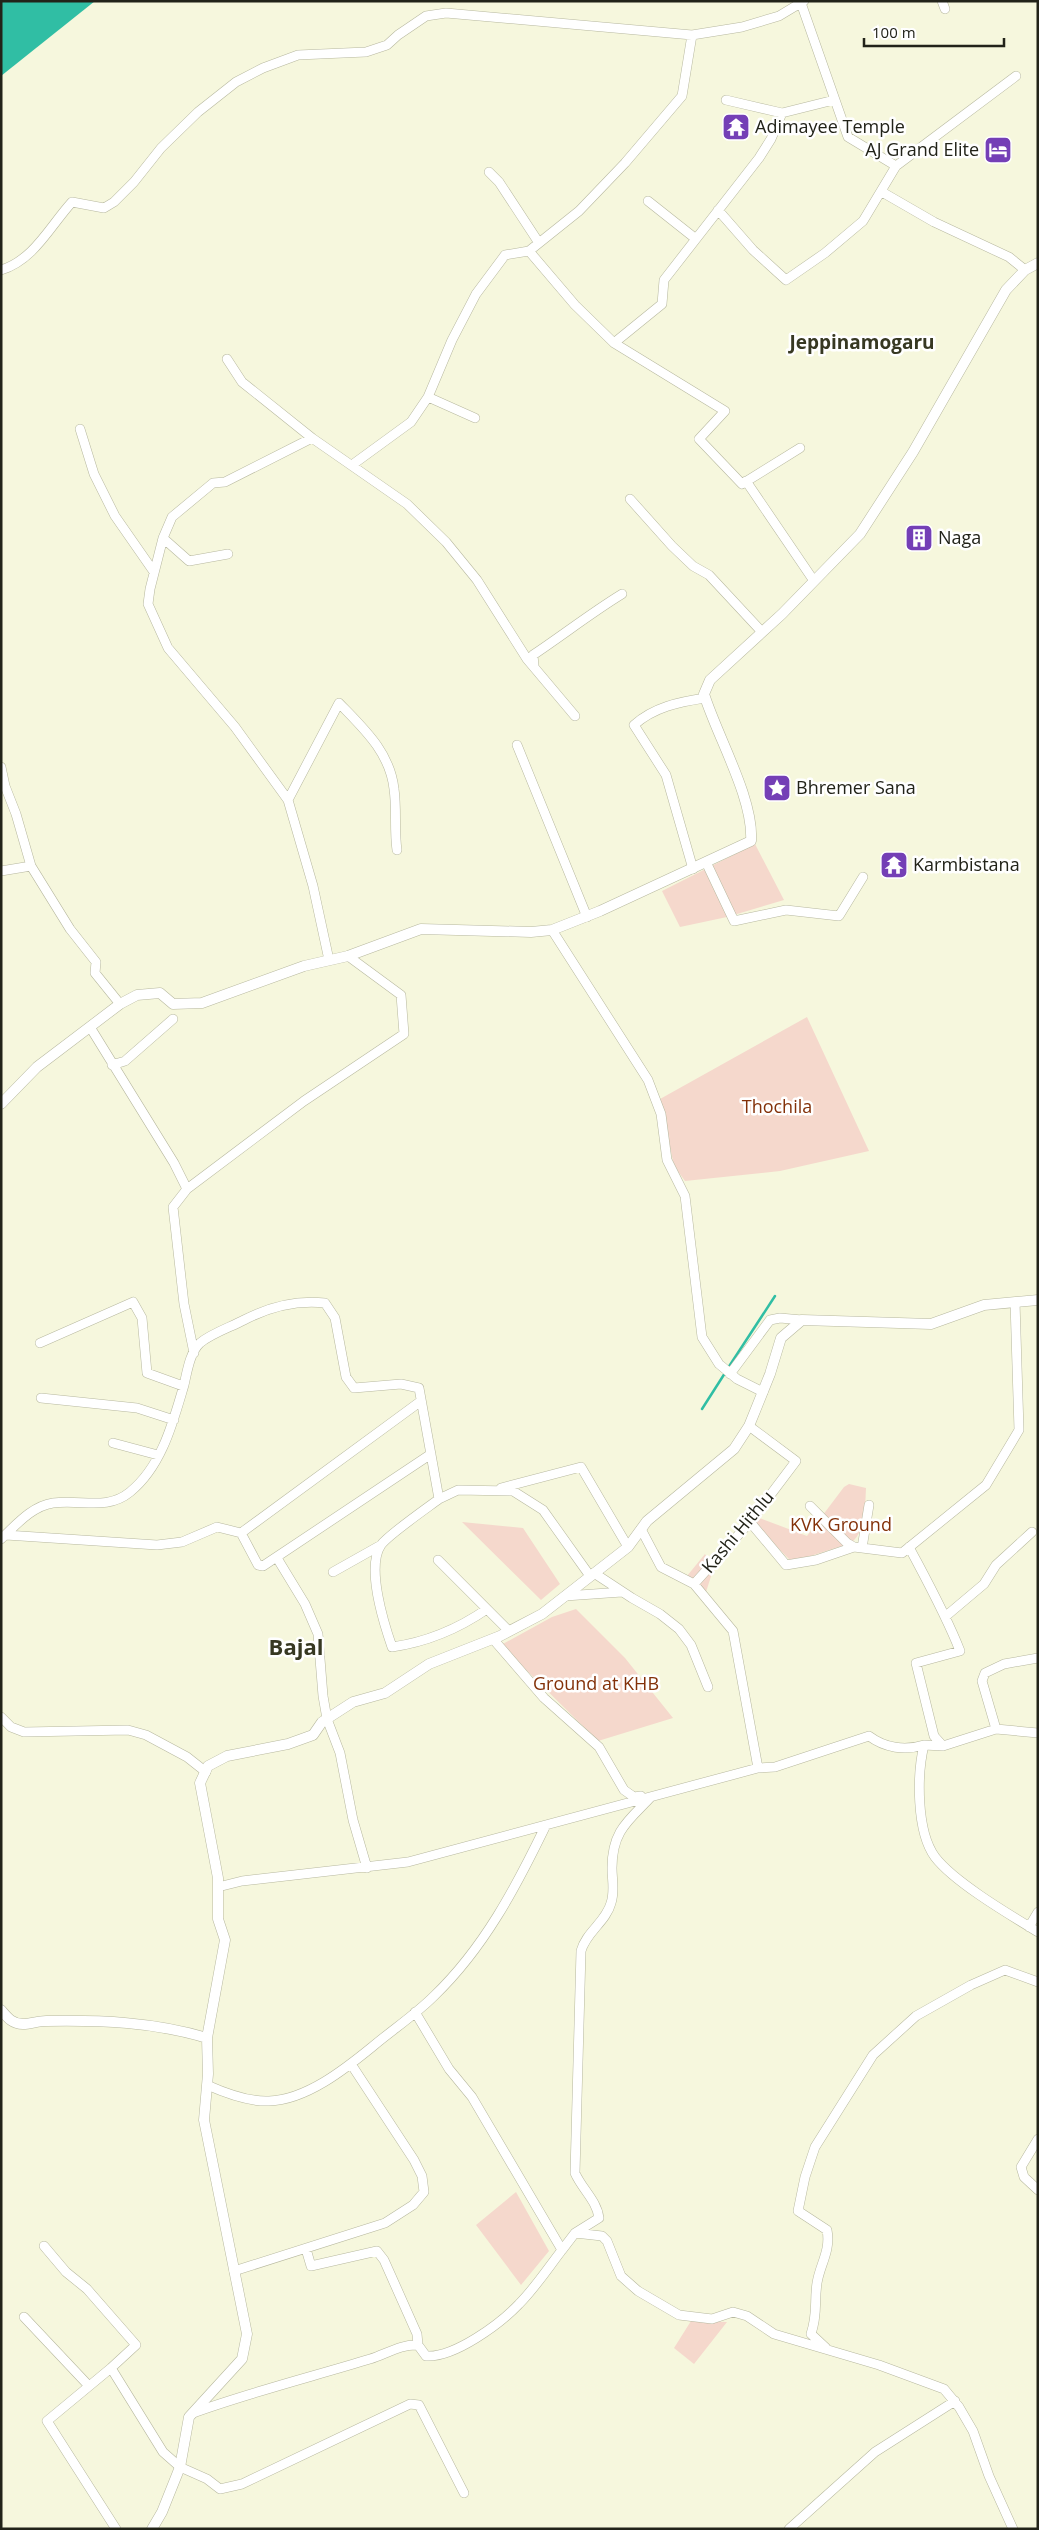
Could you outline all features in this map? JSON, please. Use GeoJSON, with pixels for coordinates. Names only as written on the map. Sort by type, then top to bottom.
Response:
{"type":"FeatureCollection","features":[{"type":"Feature","properties":{"kind":"street"},"geometry":{"type":"LineString","coordinates":[[1,270],[14,267],[33,251],[72,202],[104,208],[114,202],[134,182],[161,148],[198,112],[236,82],[263,68],[298,55],[366,52],[388,45],[398,35],[426,16],[446,13],[692,35],[742,27],[779,16],[802,2],[848,137],[896,166]]}},
{"type":"Feature","properties":{"kind":"street"},"geometry":{"type":"LineString","coordinates":[[352,465],[411,422],[428,397],[452,340],[476,294],[505,255],[529,251],[579,211],[625,163],[682,96],[692,35]]}},
{"type":"Feature","properties":{"kind":"street"},"geometry":{"type":"LineString","coordinates":[[718,210],[753,250],[786,280],[825,254],[863,221],[896,166],[1016,76]]}},
{"type":"Feature","properties":{"kind":"street"},"geometry":{"type":"LineString","coordinates":[[726,100],[782,113],[834,100]]}},
{"type":"Feature","properties":{"kind":"street"},"geometry":{"type":"LineString","coordinates":[[614,343],[662,304],[664,280],[759,158],[771,139],[782,113]]}},
{"type":"Feature","properties":{"kind":"street"},"geometry":{"type":"LineString","coordinates":[[489,172],[499,182],[539,243]]}},
{"type":"Feature","properties":{"kind":"street"},"geometry":{"type":"LineString","coordinates":[[882,192],[934,222],[978,241],[1008,257],[1025,270]]}},
{"type":"Feature","properties":{"kind":"street"},"geometry":{"type":"LineString","coordinates":[[648,201],[696,239]]}},
{"type":"Feature","properties":{"kind":"street"},"geometry":{"type":"LineString","coordinates":[[529,251],[575,305],[614,343],[725,411],[699,439],[742,484],[800,448]]}},
{"type":"Feature","properties":{"kind":"street"},"geometry":{"type":"LineString","coordinates":[[1,1104],[38,1067],[120,1004],[137,995],[160,993],[173,1004],[202,1003],[304,966],[348,956],[422,929],[530,932],[552,930],[693,869],[751,841],[752,830],[740,786],[705,698],[704,694],[710,680],[814,582],[860,534],[913,452],[1006,290],[1025,270],[1038,263]]}},
{"type":"Feature","properties":{"kind":"street"},"geometry":{"type":"LineString","coordinates":[[228,359],[242,382],[312,438],[407,504],[446,542],[477,580],[534,666],[575,716]]}},
{"type":"Feature","properties":{"kind":"street"},"geometry":{"type":"LineString","coordinates":[[428,397],[475,418]]}},
{"type":"Feature","properties":{"kind":"street"},"geometry":{"type":"LineString","coordinates":[[80,429],[94,474],[115,516],[154,572]]}},
{"type":"Feature","properties":{"kind":"street"},"geometry":{"type":"LineString","coordinates":[[312,438],[225,482],[213,483],[172,517],[163,538],[148,604],[168,648],[235,727],[288,800],[313,886],[330,960]]}},
{"type":"Feature","properties":{"kind":"street"},"geometry":{"type":"LineString","coordinates":[[746,481],[814,582]]}},
{"type":"Feature","properties":{"kind":"street"},"geometry":{"type":"LineString","coordinates":[[630,499],[672,546],[693,566],[709,575],[762,632]]}},
{"type":"Feature","properties":{"kind":"street"},"geometry":{"type":"LineString","coordinates":[[163,538],[189,561],[228,554]]}},
{"type":"Feature","properties":{"kind":"street"},"geometry":{"type":"LineString","coordinates":[[534,666],[533,655],[582,622],[592,612],[622,594]]}},
{"type":"Feature","properties":{"kind":"street"},"geometry":{"type":"LineString","coordinates":[[693,869],[666,775],[634,725],[641,719],[670,704],[705,698]]}},
{"type":"Feature","properties":{"kind":"street"},"geometry":{"type":"LineString","coordinates":[[288,800],[339,703],[375,740],[386,762],[394,788],[394,833],[397,850]]}},
{"type":"Feature","properties":{"kind":"street"},"geometry":{"type":"LineString","coordinates":[[517,745],[587,916]]}},
{"type":"Feature","properties":{"kind":"street"},"geometry":{"type":"LineString","coordinates":[[1,767],[5,786],[16,814],[31,866],[70,929],[96,962],[95,973],[120,1004]]}},
{"type":"Feature","properties":{"kind":"street"},"geometry":{"type":"LineString","coordinates":[[706,862],[734,922],[786,910],[839,916],[863,877]]}},
{"type":"Feature","properties":{"kind":"street"},"geometry":{"type":"LineString","coordinates":[[1,871],[31,866]]}},
{"type":"Feature","properties":{"kind":"street"},"geometry":{"type":"LineString","coordinates":[[552,930],[648,1080],[661,1114],[667,1160],[685,1196],[702,1337],[722,1367],[763,1392]]}},
{"type":"Feature","properties":{"kind":"street"},"geometry":{"type":"LineString","coordinates":[[194,1353],[184,1304],[173,1207],[187,1189],[304,1101],[404,1034],[401,995],[348,956]]}},
{"type":"Feature","properties":{"kind":"street"},"geometry":{"type":"LineString","coordinates":[[112,1065],[125,1061],[174,1019]]}},
{"type":"Feature","properties":{"kind":"street"},"geometry":{"type":"LineString","coordinates":[[90,1027],[174,1164],[187,1189]]}},
{"type":"Feature","properties":{"kind":"street"},"geometry":{"type":"LineString","coordinates":[[730,1373],[770,1320],[780,1318],[931,1324],[984,1305],[1038,1300]]}},
{"type":"Feature","properties":{"kind":"street"},"geometry":{"type":"LineString","coordinates":[[40,1343],[133,1302],[142,1318],[147,1373],[184,1386]]}},
{"type":"Feature","properties":{"kind":"street"},"geometry":{"type":"LineString","coordinates":[[4,1537],[35,1510],[53,1503],[108,1504],[130,1492],[152,1468],[174,1420],[194,1353],[200,1343],[255,1314],[282,1305],[313,1302],[325,1303],[335,1318],[346,1377],[354,1388],[401,1384],[419,1388],[439,1499]]}},
{"type":"Feature","properties":{"kind":"street"},"geometry":{"type":"LineString","coordinates":[[810,1506],[847,1543],[858,1547],[902,1553],[986,1485],[1019,1430],[1015,1302]]}},
{"type":"Feature","properties":{"kind":"street"},"geometry":{"type":"LineString","coordinates":[[152,2529],[162,2512],[180,2467],[189,2417],[242,2359],[247,2334],[204,2120],[207,2085],[207,2038],[225,1940],[218,1919],[218,1887],[200,1783],[208,1766],[227,1756],[288,1744],[313,1735],[322,1722],[353,1702],[385,1692],[429,1664],[493,1639],[542,1614],[628,1547],[647,1521],[695,1484],[734,1449],[749,1426],[763,1392],[781,1338],[802,1320]]}},
{"type":"Feature","properties":{"kind":"street"},"geometry":{"type":"LineString","coordinates":[[41,1398],[137,1408],[174,1420]]}},
{"type":"Feature","properties":{"kind":"street"},"geometry":{"type":"LineString","coordinates":[[241,1533],[421,1401]]}},
{"type":"Feature","properties":{"kind":"street","name":"Kashi Hithlu"},"geometry":{"type":"LineString","coordinates":[[749,1426],[796,1461],[750,1522],[694,1584],[733,1631],[758,1768]]}},
{"type":"Feature","properties":{"kind":"street"},"geometry":{"type":"LineString","coordinates":[[113,1443],[158,1455]]}},
{"type":"Feature","properties":{"kind":"street"},"geometry":{"type":"LineString","coordinates":[[4,1537],[157,1545],[182,1542],[217,1527],[241,1533],[260,1566],[277,1558],[431,1454]]}},
{"type":"Feature","properties":{"kind":"street"},"geometry":{"type":"LineString","coordinates":[[488,1491],[580,1467],[628,1547]]}},
{"type":"Feature","properties":{"kind":"street"},"geometry":{"type":"LineString","coordinates":[[333,1572],[381,1545],[439,1499],[458,1490],[513,1492],[543,1510],[592,1574],[660,1614],[679,1629],[691,1645],[708,1688]]}},
{"type":"Feature","properties":{"kind":"street"},"geometry":{"type":"LineString","coordinates":[[858,1547],[869,1505]]}},
{"type":"Feature","properties":{"kind":"street"},"geometry":{"type":"LineString","coordinates":[[750,1522],[786,1565],[816,1560],[858,1547]]}},
{"type":"Feature","properties":{"kind":"street"},"geometry":{"type":"LineString","coordinates":[[641,1529],[661,1567],[694,1584]]}},
{"type":"Feature","properties":{"kind":"street"},"geometry":{"type":"LineString","coordinates":[[946,1616],[984,1584],[996,1565],[1032,1532]]}},
{"type":"Feature","properties":{"kind":"street"},"geometry":{"type":"LineString","coordinates":[[381,1545],[376,1562],[379,1608],[392,1647],[420,1643],[468,1622],[487,1609]]}},
{"type":"Feature","properties":{"kind":"street"},"geometry":{"type":"LineString","coordinates":[[909,1547],[946,1616],[960,1651],[916,1663],[934,1736],[943,1746]]}},
{"type":"Feature","properties":{"kind":"street"},"geometry":{"type":"LineString","coordinates":[[277,1558],[305,1604],[318,1634],[322,1696],[340,1753],[353,1820],[367,1868]]}},
{"type":"Feature","properties":{"kind":"street"},"geometry":{"type":"LineString","coordinates":[[438,1560],[509,1631]]}},
{"type":"Feature","properties":{"kind":"street"},"geometry":{"type":"LineString","coordinates":[[565,1596],[622,1592]]}},
{"type":"Feature","properties":{"kind":"street"},"geometry":{"type":"LineString","coordinates":[[493,1639],[544,1698],[599,1747],[624,1790],[634,1797],[653,1795]]}},
{"type":"Feature","properties":{"kind":"street"},"geometry":{"type":"LineString","coordinates":[[996,1729],[982,1681],[984,1673],[1004,1664],[1038,1658]]}},
{"type":"Feature","properties":{"kind":"street"},"geometry":{"type":"LineString","coordinates":[[1,1717],[11,1727],[24,1732],[128,1730],[146,1735],[187,1757],[206,1772]]}},
{"type":"Feature","properties":{"kind":"street"},"geometry":{"type":"LineString","coordinates":[[218,1887],[242,1881],[408,1862],[758,1768],[775,1768],[869,1736],[879,1744],[910,1749],[924,1745],[943,1746],[996,1729],[1038,1733]]}},
{"type":"Feature","properties":{"kind":"street"},"geometry":{"type":"LineString","coordinates":[[924,1745],[919,1763],[920,1815],[935,1857],[955,1876],[1038,1932]]}},
{"type":"Feature","properties":{"kind":"street"},"geometry":{"type":"LineString","coordinates":[[306,2249],[311,2266],[378,2251],[384,2260],[417,2334],[418,2346],[426,2356],[433,2357],[448,2353],[476,2338],[519,2304],[575,2234],[598,2218],[594,2203],[581,2187],[575,2173],[581,1951],[584,1940],[604,1917],[611,1904],[614,1885],[612,1869],[614,1841],[624,1825],[653,1795]]}},
{"type":"Feature","properties":{"kind":"street"},"geometry":{"type":"LineString","coordinates":[[624,1825],[631,1802]]}},
{"type":"Feature","properties":{"kind":"street"},"geometry":{"type":"LineString","coordinates":[[207,2085],[226,2093],[270,2101],[314,2088],[351,2064],[415,2012],[448,1982],[494,1924],[546,1826]]}},
{"type":"Feature","properties":{"kind":"street"},"geometry":{"type":"LineString","coordinates":[[1029,1927],[1038,1912]]}},
{"type":"Feature","properties":{"kind":"street"},"geometry":{"type":"LineString","coordinates":[[828,2350],[811,2334],[816,2318],[817,2283],[830,2243],[827,2230],[798,2211],[805,2177],[815,2147],[873,2055],[916,2016],[971,1985],[1005,1970],[1038,1982]]}},
{"type":"Feature","properties":{"kind":"street"},"geometry":{"type":"LineString","coordinates":[[1,2010],[12,2022],[22,2024],[42,2021],[76,2021],[147,2025],[181,2030],[207,2038]]}},
{"type":"Feature","properties":{"kind":"street"},"geometry":{"type":"LineString","coordinates":[[415,2012],[449,2070],[472,2097],[562,2250]]}},
{"type":"Feature","properties":{"kind":"street"},"geometry":{"type":"LineString","coordinates":[[234,2271],[385,2223],[413,2205],[424,2192],[422,2176],[414,2160],[351,2064]]}},
{"type":"Feature","properties":{"kind":"street"},"geometry":{"type":"LineString","coordinates":[[1038,2140],[1021,2167],[1024,2177],[1038,2190]]}},
{"type":"Feature","properties":{"kind":"street"},"geometry":{"type":"LineString","coordinates":[[575,2234],[602,2236],[607,2241],[621,2276],[638,2291],[679,2315],[712,2319],[733,2312],[747,2316],[774,2334],[944,2389],[955,2401],[973,2432],[989,2476],[1013,2529]]}},
{"type":"Feature","properties":{"kind":"street"},"geometry":{"type":"LineString","coordinates":[[44,2246],[66,2272],[87,2289],[136,2345],[47,2420],[116,2529]]}},
{"type":"Feature","properties":{"kind":"street"},"geometry":{"type":"LineString","coordinates":[[24,2317],[89,2386]]}},
{"type":"Feature","properties":{"kind":"street"},"geometry":{"type":"LineString","coordinates":[[193,2413],[252,2392],[371,2359],[408,2345],[418,2346]]}},
{"type":"Feature","properties":{"kind":"street"},"geometry":{"type":"LineString","coordinates":[[111,2368],[163,2452],[180,2467],[206,2479],[220,2489],[242,2484],[410,2404],[419,2405],[464,2493]]}},
{"type":"Feature","properties":{"kind":"street"},"geometry":{"type":"LineString","coordinates":[[789,2529],[875,2452],[955,2401]]}},
{"type":"Feature","properties":{"kind":"green space"},"geometry":{"type":"Polygon","coordinates":[[[755,844],[784,900],[727,917],[680,927],[662,891],[755,844]]]}},
{"type":"Feature","properties":{"kind":"green space","name":"Thochila"},"geometry":{"type":"Polygon","coordinates":[[[807,1017],[869,1151],[780,1171],[685,1181],[674,1166],[660,1099],[807,1017]]]}},
{"type":"Feature","properties":{"kind":"green space","name":"KVK Ground"},"geometry":{"type":"Polygon","coordinates":[[[849,1484],[866,1488],[862,1525],[860,1532],[851,1543],[792,1562],[752,1522],[757,1517],[807,1536],[844,1487],[849,1484]]]}},
{"type":"Feature","properties":{"kind":"green space"},"geometry":{"type":"Polygon","coordinates":[[[462,1522],[523,1528],[560,1584],[541,1600],[462,1522]]]}},
{"type":"Feature","properties":{"kind":"green space"},"geometry":{"type":"Polygon","coordinates":[[[705,1554],[713,1570],[706,1592],[687,1576],[705,1554]]]}},
{"type":"Feature","properties":{"kind":"green space","name":"Ground at KHB"},"geometry":{"type":"Polygon","coordinates":[[[576,1609],[625,1658],[673,1718],[598,1741],[501,1645],[552,1617],[576,1609]]]}},
{"type":"Feature","properties":{"kind":"green space"},"geometry":{"type":"Polygon","coordinates":[[[516,2192],[549,2251],[521,2285],[476,2225],[516,2192]]]}},
{"type":"Feature","properties":{"kind":"green space"},"geometry":{"type":"Polygon","coordinates":[[[691,2321],[727,2322],[694,2364],[674,2348],[691,2321]]]}},
{"type":"Feature","properties":{"kind":"water"},"geometry":{"type":"Polygon","coordinates":[[[1,1],[95,1],[1,76],[1,1]]]}},
{"type":"Feature","properties":{"kind":"waterway"},"geometry":{"type":"LineString","coordinates":[[728,1368],[775,1296]]}},
{"type":"Feature","properties":{"kind":"waterway"},"geometry":{"type":"LineString","coordinates":[[702,1409],[725,1373]]}},
{"type":"Feature","properties":{"kind":"place","name":"Adimayee Temple"},"geometry":{"type":"Point","coordinates":[736,127]}},
{"type":"Feature","properties":{"kind":"place","name":"AJ Grand Elite"},"geometry":{"type":"Point","coordinates":[998,150]}},
{"type":"Feature","properties":{"kind":"place","name":"Naga"},"geometry":{"type":"Point","coordinates":[919,538]}},
{"type":"Feature","properties":{"kind":"place","name":"Bhremer Sana"},"geometry":{"type":"Point","coordinates":[777,788]}},
{"type":"Feature","properties":{"kind":"place","name":"Karmbistana"},"geometry":{"type":"Point","coordinates":[894,865]}},
{"type":"Feature","properties":{"kind":"district","name":"Jeppinamogaru"},"geometry":{"type":"Point","coordinates":[862,342]}},
{"type":"Feature","properties":{"kind":"district","name":"Bajal"},"geometry":{"type":"Point","coordinates":[296,1647]}}]}
